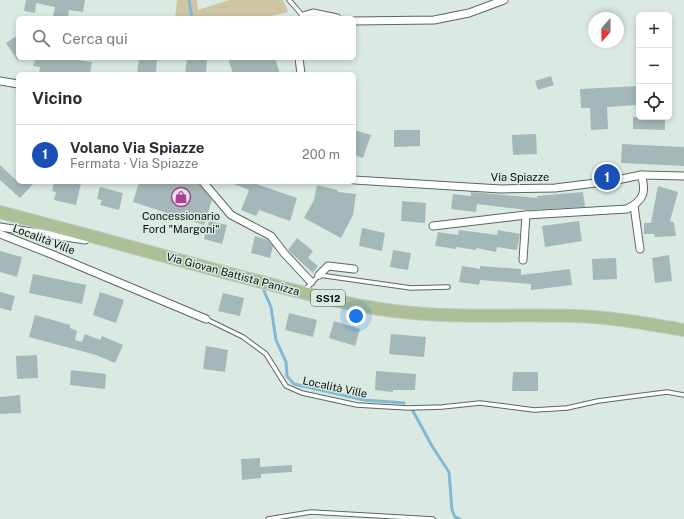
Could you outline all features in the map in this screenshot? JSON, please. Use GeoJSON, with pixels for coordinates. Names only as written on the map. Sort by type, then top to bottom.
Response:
{"type":"FeatureCollection","features":[{"type":"Feature","properties":{"kind":"main road","name":"Via Giovan Battista Panizza"},"geometry":{"type":"LineString","coordinates":[[0,212],[303,292],[355,304],[428,316],[578,316],[618,319],[684,330]]}},
{"type":"Feature","properties":{"kind":"street"},"geometry":{"type":"LineString","coordinates":[[356,21],[434,20],[469,13],[504,0]]}},
{"type":"Feature","properties":{"kind":"street"},"geometry":{"type":"LineString","coordinates":[[306,16],[313,13],[327,16]]}},
{"type":"Feature","properties":{"kind":"street"},"geometry":{"type":"LineString","coordinates":[[300,60],[301,72]]}},
{"type":"Feature","properties":{"kind":"street"},"geometry":{"type":"LineString","coordinates":[[0,82],[16,84]]}},
{"type":"Feature","properties":{"kind":"street"},"geometry":{"type":"LineString","coordinates":[[433,226],[526,215],[627,209],[639,203],[644,190],[641,175]]}},
{"type":"Feature","properties":{"kind":"street","name":"Via Spiazze"},"geometry":{"type":"LineString","coordinates":[[356,180],[501,189],[556,188],[612,181],[641,175],[684,176]]}},
{"type":"Feature","properties":{"kind":"street"},"geometry":{"type":"LineString","coordinates":[[205,184],[231,215],[271,236],[284,253],[311,282]]}},
{"type":"Feature","properties":{"kind":"street"},"geometry":{"type":"LineString","coordinates":[[634,206],[640,249]]}},
{"type":"Feature","properties":{"kind":"street"},"geometry":{"type":"LineString","coordinates":[[523,260],[526,215]]}},
{"type":"Feature","properties":{"kind":"street"},"geometry":{"type":"LineString","coordinates":[[0,227],[126,246]]}},
{"type":"Feature","properties":{"kind":"street","name":"Località Ville"},"geometry":{"type":"LineString","coordinates":[[0,234],[206,319]]}},
{"type":"Feature","properties":{"kind":"street"},"geometry":{"type":"LineString","coordinates":[[319,275],[328,266],[354,268]]}},
{"type":"Feature","properties":{"kind":"lane"},"geometry":{"type":"LineString","coordinates":[[289,0],[302,16]]}},
{"type":"Feature","properties":{"kind":"lane"},"geometry":{"type":"LineString","coordinates":[[303,292],[319,275],[411,288],[448,287]]}},
{"type":"Feature","properties":{"kind":"lane","name":"Località Ville"},"geometry":{"type":"LineString","coordinates":[[206,319],[242,337],[266,354],[286,386],[302,393],[357,405],[429,408],[480,403],[534,410],[567,408],[598,401],[660,393],[684,395]]}},
{"type":"Feature","properties":{"kind":"lane"},"geometry":{"type":"LineString","coordinates":[[268,519],[311,512],[433,519]]}},
{"type":"Feature","properties":{"kind":"shaded area"},"geometry":{"type":"Polygon","coordinates":[[[177,0],[197,0],[198,10],[229,0],[283,0],[288,12],[271,16],[175,16],[177,0]]]}},
{"type":"Feature","properties":{"kind":"building"},"geometry":{"type":"Polygon","coordinates":[[[26,0],[85,0],[83,12],[69,10],[68,16],[53,16],[55,7],[36,3],[35,13],[24,11],[26,0]]]}},
{"type":"Feature","properties":{"kind":"building"},"geometry":{"type":"Polygon","coordinates":[[[16,36],[16,58],[6,43],[16,36]]]}},
{"type":"Feature","properties":{"kind":"building"},"geometry":{"type":"Polygon","coordinates":[[[35,60],[77,60],[92,62],[90,72],[39,72],[40,67],[33,66],[35,60]]]}},
{"type":"Feature","properties":{"kind":"building"},"geometry":{"type":"Polygon","coordinates":[[[139,60],[157,60],[156,72],[137,72],[139,60]]]}},
{"type":"Feature","properties":{"kind":"building"},"geometry":{"type":"Polygon","coordinates":[[[187,60],[207,60],[206,72],[185,72],[187,60]]]}},
{"type":"Feature","properties":{"kind":"building"},"geometry":{"type":"Polygon","coordinates":[[[229,60],[276,60],[279,72],[232,72],[229,60]]]}},
{"type":"Feature","properties":{"kind":"building"},"geometry":{"type":"Polygon","coordinates":[[[551,76],[554,85],[538,90],[535,81],[551,76]]]}},
{"type":"Feature","properties":{"kind":"building"},"geometry":{"type":"Polygon","coordinates":[[[636,86],[636,105],[607,107],[608,129],[591,130],[590,108],[581,108],[580,89],[636,86]]]}},
{"type":"Feature","properties":{"kind":"building"},"geometry":{"type":"Polygon","coordinates":[[[633,117],[636,117],[636,120],[665,120],[665,130],[633,129],[633,117]]]}},
{"type":"Feature","properties":{"kind":"building"},"geometry":{"type":"Polygon","coordinates":[[[394,130],[420,130],[420,146],[394,147],[394,130]]]}},
{"type":"Feature","properties":{"kind":"building"},"geometry":{"type":"Polygon","coordinates":[[[356,131],[371,135],[363,158],[356,156],[356,131]]]}},
{"type":"Feature","properties":{"kind":"building"},"geometry":{"type":"Polygon","coordinates":[[[536,134],[537,154],[513,155],[512,135],[536,134]]]}},
{"type":"Feature","properties":{"kind":"building"},"geometry":{"type":"Polygon","coordinates":[[[622,144],[684,147],[684,166],[621,163],[622,144]]]}},
{"type":"Feature","properties":{"kind":"building"},"geometry":{"type":"Polygon","coordinates":[[[0,165],[16,180],[16,184],[33,184],[20,198],[0,180],[0,165]]]}},
{"type":"Feature","properties":{"kind":"building"},"geometry":{"type":"Polygon","coordinates":[[[54,184],[81,184],[76,205],[54,200],[56,192],[52,191],[54,184]]]}},
{"type":"Feature","properties":{"kind":"building"},"geometry":{"type":"Polygon","coordinates":[[[138,184],[199,184],[212,200],[204,225],[133,202],[138,184]]]}},
{"type":"Feature","properties":{"kind":"building"},"geometry":{"type":"Polygon","coordinates":[[[234,184],[256,184],[297,198],[290,221],[259,210],[256,216],[241,210],[249,190],[234,184]]]}},
{"type":"Feature","properties":{"kind":"building"},"geometry":{"type":"Polygon","coordinates":[[[317,185],[337,190],[338,192],[356,194],[353,215],[341,238],[304,218],[314,200],[317,185]]]}},
{"type":"Feature","properties":{"kind":"building"},"geometry":{"type":"Polygon","coordinates":[[[658,186],[678,192],[670,221],[674,223],[676,236],[655,237],[654,234],[644,234],[644,223],[651,223],[658,186]]]}},
{"type":"Feature","properties":{"kind":"building"},"geometry":{"type":"Polygon","coordinates":[[[100,187],[123,193],[119,210],[100,205],[102,200],[97,199],[100,187]]]}},
{"type":"Feature","properties":{"kind":"building"},"geometry":{"type":"Polygon","coordinates":[[[471,192],[537,198],[537,196],[583,192],[585,207],[527,210],[477,204],[476,212],[451,209],[453,194],[471,196],[471,192]]]}},
{"type":"Feature","properties":{"kind":"building"},"geometry":{"type":"Polygon","coordinates":[[[402,201],[426,203],[425,223],[401,221],[402,201]]]}},
{"type":"Feature","properties":{"kind":"building"},"geometry":{"type":"Polygon","coordinates":[[[209,221],[227,225],[222,244],[204,239],[209,221]]]}},
{"type":"Feature","properties":{"kind":"building"},"geometry":{"type":"Polygon","coordinates":[[[579,221],[582,241],[545,247],[542,226],[579,221]]]}},
{"type":"Feature","properties":{"kind":"building"},"geometry":{"type":"Polygon","coordinates":[[[362,228],[385,233],[382,251],[359,246],[362,228]]]}},
{"type":"Feature","properties":{"kind":"building"},"geometry":{"type":"Polygon","coordinates":[[[459,230],[497,235],[498,230],[520,234],[517,250],[497,247],[496,252],[476,248],[476,250],[435,246],[438,232],[458,235],[459,230]]]}},
{"type":"Feature","properties":{"kind":"building"},"geometry":{"type":"Polygon","coordinates":[[[255,236],[268,240],[273,246],[270,258],[251,253],[255,236]]]}},
{"type":"Feature","properties":{"kind":"building"},"geometry":{"type":"Polygon","coordinates":[[[297,238],[313,251],[308,258],[318,266],[313,273],[288,250],[297,238]]]}},
{"type":"Feature","properties":{"kind":"building"},"geometry":{"type":"Polygon","coordinates":[[[393,250],[411,253],[408,270],[390,267],[393,250]]]}},
{"type":"Feature","properties":{"kind":"building"},"geometry":{"type":"Polygon","coordinates":[[[0,251],[22,257],[17,277],[0,272],[0,251]]]}},
{"type":"Feature","properties":{"kind":"building"},"geometry":{"type":"Polygon","coordinates":[[[669,255],[672,281],[655,283],[652,258],[669,255]]]}},
{"type":"Feature","properties":{"kind":"building"},"geometry":{"type":"Polygon","coordinates":[[[616,258],[617,279],[593,280],[592,259],[616,258]]]}},
{"type":"Feature","properties":{"kind":"building"},"geometry":{"type":"Polygon","coordinates":[[[462,266],[480,269],[480,266],[521,269],[521,275],[570,269],[572,285],[531,290],[531,284],[480,280],[479,285],[459,282],[462,266]]]}},
{"type":"Feature","properties":{"kind":"building"},"geometry":{"type":"Polygon","coordinates":[[[33,274],[86,285],[82,304],[29,293],[33,274]]]}},
{"type":"Feature","properties":{"kind":"building"},"geometry":{"type":"Polygon","coordinates":[[[0,292],[15,296],[11,311],[0,308],[0,292]]]}},
{"type":"Feature","properties":{"kind":"building"},"geometry":{"type":"Polygon","coordinates":[[[100,292],[124,300],[116,323],[93,315],[100,292]]]}},
{"type":"Feature","properties":{"kind":"building"},"geometry":{"type":"Polygon","coordinates":[[[223,293],[244,298],[240,316],[218,311],[223,293]]]}},
{"type":"Feature","properties":{"kind":"building"},"geometry":{"type":"Polygon","coordinates":[[[289,313],[317,320],[313,337],[285,330],[289,313]]]}},
{"type":"Feature","properties":{"kind":"building"},"geometry":{"type":"Polygon","coordinates":[[[35,315],[70,325],[70,328],[77,331],[75,340],[82,342],[85,334],[100,340],[102,336],[123,345],[115,363],[96,355],[29,337],[35,315]]]}},
{"type":"Feature","properties":{"kind":"building"},"geometry":{"type":"Polygon","coordinates":[[[334,321],[360,329],[355,346],[329,338],[334,321]]]}},
{"type":"Feature","properties":{"kind":"building"},"geometry":{"type":"Polygon","coordinates":[[[391,334],[426,337],[424,357],[389,354],[391,334]]]}},
{"type":"Feature","properties":{"kind":"building"},"geometry":{"type":"Polygon","coordinates":[[[206,346],[228,350],[225,372],[203,369],[206,346]]]}},
{"type":"Feature","properties":{"kind":"building"},"geometry":{"type":"Polygon","coordinates":[[[37,355],[38,378],[17,379],[16,356],[37,355]]]}},
{"type":"Feature","properties":{"kind":"building"},"geometry":{"type":"Polygon","coordinates":[[[71,370],[106,374],[105,389],[70,385],[71,370]]]}},
{"type":"Feature","properties":{"kind":"building"},"geometry":{"type":"Polygon","coordinates":[[[376,371],[416,374],[415,390],[393,390],[393,392],[375,390],[376,371]]]}},
{"type":"Feature","properties":{"kind":"building"},"geometry":{"type":"Polygon","coordinates":[[[513,372],[538,372],[538,391],[512,391],[513,372]]]}},
{"type":"Feature","properties":{"kind":"building"},"geometry":{"type":"Polygon","coordinates":[[[20,395],[21,413],[0,414],[0,397],[20,395]]]}},
{"type":"Feature","properties":{"kind":"building"},"geometry":{"type":"Polygon","coordinates":[[[260,458],[260,467],[292,465],[292,472],[261,474],[261,478],[242,480],[241,459],[260,458]]]}},
{"type":"Feature","properties":{"kind":"waterway"},"geometry":{"type":"LineString","coordinates":[[189,0],[192,16]]}},
{"type":"Feature","properties":{"kind":"waterway"},"geometry":{"type":"LineString","coordinates":[[264,291],[271,307],[276,340],[286,362],[287,376],[294,384],[364,400],[404,403]]}},
{"type":"Feature","properties":{"kind":"waterway"},"geometry":{"type":"LineString","coordinates":[[413,411],[432,446],[449,472],[452,510],[455,517],[460,519]]}},
{"type":"Feature","properties":{"kind":"place","name":"Volano Via Spiazze"},"geometry":{"type":"Point","coordinates":[607,177]}},
{"type":"Feature","properties":{"kind":"place","name":"Concessionario Ford \"Margoni\""},"geometry":{"type":"Point","coordinates":[181,197]}}]}
